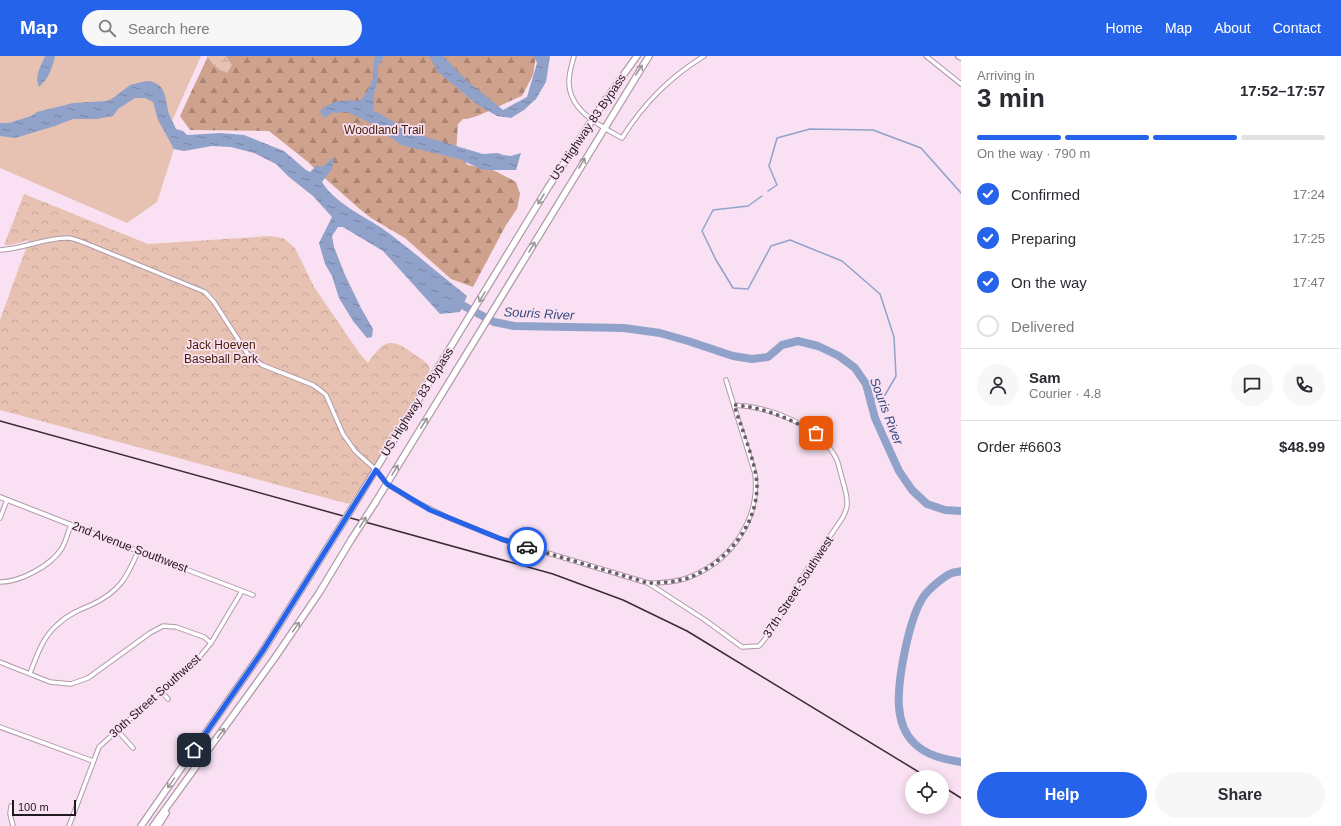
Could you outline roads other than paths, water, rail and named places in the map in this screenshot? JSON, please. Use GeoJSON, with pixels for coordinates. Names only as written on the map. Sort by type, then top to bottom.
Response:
{"type":"FeatureCollection","features":[{"type":"Feature","properties":{"kind":"highway","name":"US Highway 83 Bypass"},"geometry":{"type":"LineString","coordinates":[[141,826],[259,655],[376,470],[553,180],[637,56]]}},
{"type":"Feature","properties":{"kind":"highway","name":"US Highway 83 Bypass"},"geometry":{"type":"LineString","coordinates":[[153,826],[274,659],[319,593],[648,56]]}},
{"type":"Feature","properties":{"kind":"highway"},"geometry":{"type":"LineString","coordinates":[[158,826],[173,798]]}},
{"type":"Feature","properties":{"kind":"street"},"geometry":{"type":"LineString","coordinates":[[574,56],[569,81],[574,102],[582,111],[622,138],[637,115],[655,94],[672,79],[704,56]]}},
{"type":"Feature","properties":{"kind":"street"},"geometry":{"type":"LineString","coordinates":[[926,56],[961,84]]}},
{"type":"Feature","properties":{"kind":"street"},"geometry":{"type":"LineString","coordinates":[[0,250],[8,250],[31,243],[68,238],[83,242],[205,292],[214,302],[247,353],[254,359],[262,365],[313,385],[326,395],[337,422],[347,441],[355,451],[376,470],[387,484],[430,510],[501,539],[648,583],[663,583],[683,579],[706,568],[719,560],[731,549],[747,525],[755,500],[757,486],[756,474],[726,380]]}},
{"type":"Feature","properties":{"kind":"street","name":"37th Street Southwest"},"geometry":{"type":"LineString","coordinates":[[648,583],[706,620],[742,647],[758,646],[765,639],[789,602],[797,586],[845,513],[847,505],[846,492],[837,459],[832,450],[816,433],[796,422],[765,410],[734,405]]}},
{"type":"Feature","properties":{"kind":"street","name":"2nd Avenue Southwest"},"geometry":{"type":"LineString","coordinates":[[0,497],[253,594]]}},
{"type":"Feature","properties":{"kind":"street"},"geometry":{"type":"LineString","coordinates":[[0,518],[7,500]]}},
{"type":"Feature","properties":{"kind":"street"},"geometry":{"type":"LineString","coordinates":[[0,582],[19,579],[31,574],[45,565],[61,549],[71,524]]}},
{"type":"Feature","properties":{"kind":"street"},"geometry":{"type":"LineString","coordinates":[[30,673],[46,636],[57,624],[72,613],[110,595],[126,578],[131,570],[138,551]]}},
{"type":"Feature","properties":{"kind":"street","name":"30th Street Southwest"},"geometry":{"type":"LineString","coordinates":[[69,826],[99,747],[161,691],[193,665],[211,643],[242,591]]}},
{"type":"Feature","properties":{"kind":"street"},"geometry":{"type":"LineString","coordinates":[[0,662],[50,682],[71,684],[88,678],[150,633],[163,626],[176,627],[204,637],[211,643]]}},
{"type":"Feature","properties":{"kind":"street"},"geometry":{"type":"LineString","coordinates":[[161,691],[168,699]]}},
{"type":"Feature","properties":{"kind":"street"},"geometry":{"type":"LineString","coordinates":[[0,726],[93,761]]}},
{"type":"Feature","properties":{"kind":"street"},"geometry":{"type":"LineString","coordinates":[[117,730],[133,748]]}},
{"type":"Feature","properties":{"kind":"street"},"geometry":{"type":"LineString","coordinates":[[11,806],[10,814],[13,826]]}},
{"type":"Feature","properties":{"kind":"water"},"geometry":{"type":"Polygon","coordinates":[[[45,56],[55,56],[50,73],[39,87],[37,79],[45,56]]]}},
{"type":"Feature","properties":{"kind":"water"},"geometry":{"type":"Polygon","coordinates":[[[375,56],[384,56],[378,67],[378,79],[374,94],[373,110],[413,133],[483,154],[498,153],[511,156],[521,153],[516,170],[483,170],[459,159],[401,145],[371,123],[347,112],[331,113],[327,117],[323,117],[320,111],[324,107],[344,101],[360,101],[368,90],[373,78],[375,56]]]}},
{"type":"Feature","properties":{"kind":"water"},"geometry":{"type":"Polygon","coordinates":[[[429,56],[443,56],[466,80],[503,110],[527,97],[537,63],[534,56],[550,56],[546,82],[536,99],[524,110],[511,118],[497,116],[478,105],[438,72],[429,56]]]}},
{"type":"Feature","properties":{"kind":"water"},"geometry":{"type":"Polygon","coordinates":[[[146,81],[158,84],[166,97],[169,114],[176,129],[183,131],[187,135],[220,133],[244,135],[284,151],[310,172],[317,165],[320,167],[325,165],[334,156],[332,169],[322,182],[328,190],[344,205],[390,234],[467,296],[460,312],[440,314],[383,251],[343,227],[338,227],[332,236],[334,247],[345,275],[373,329],[372,337],[367,338],[353,321],[339,298],[332,276],[325,264],[319,243],[332,217],[313,196],[289,177],[276,164],[254,153],[231,147],[212,146],[184,151],[174,149],[158,120],[153,102],[145,98],[135,98],[118,109],[113,116],[97,119],[73,119],[15,138],[0,136],[0,123],[9,123],[31,116],[37,112],[73,103],[107,101],[130,85],[146,81]]]}},
{"type":"Feature","properties":{"kind":"waterway"},"geometry":{"type":"LineString","coordinates":[[768,191],[777,185],[769,166],[777,138],[810,129],[873,130],[921,148],[961,193]]}},
{"type":"Feature","properties":{"kind":"waterway"},"geometry":{"type":"LineString","coordinates":[[762,196],[748,206],[713,210],[702,231],[716,260],[733,288],[748,289],[771,246],[790,240],[842,261],[880,294],[894,337],[896,376],[885,395],[870,400]]}},
{"type":"Feature","properties":{"kind":"waterway","name":"Souris River"},"geometry":{"type":"LineString","coordinates":[[456,299],[462,305],[494,322],[514,326],[624,328],[660,333],[733,356],[752,359],[768,357],[782,345],[798,341],[818,346],[839,356],[855,368],[866,384],[875,418],[899,471],[912,490],[927,504],[945,510],[961,511]]}},
{"type":"Feature","properties":{"kind":"waterway","name":"Souris River"},"geometry":{"type":"LineString","coordinates":[[961,571],[953,573],[937,583],[926,593],[919,606],[913,619],[905,650],[899,696],[900,717],[908,735],[914,743],[930,754],[961,762]]}},
{"type":"Feature","properties":{"kind":"railway"},"geometry":{"type":"LineString","coordinates":[[0,421],[553,574],[623,600],[687,631],[915,770]]}},
{"type":"Feature","properties":{"kind":"railway"},"geometry":{"type":"LineString","coordinates":[[949,790],[961,798]]}},
{"type":"Feature","properties":{"kind":"park label","name":"Woodland Trail"},"geometry":{"type":"Point","coordinates":[384,130]}},
{"type":"Feature","properties":{"kind":"park label","name":"Jack Hoeven Baseball Park"},"geometry":{"type":"Point","coordinates":[221,352]}}]}
